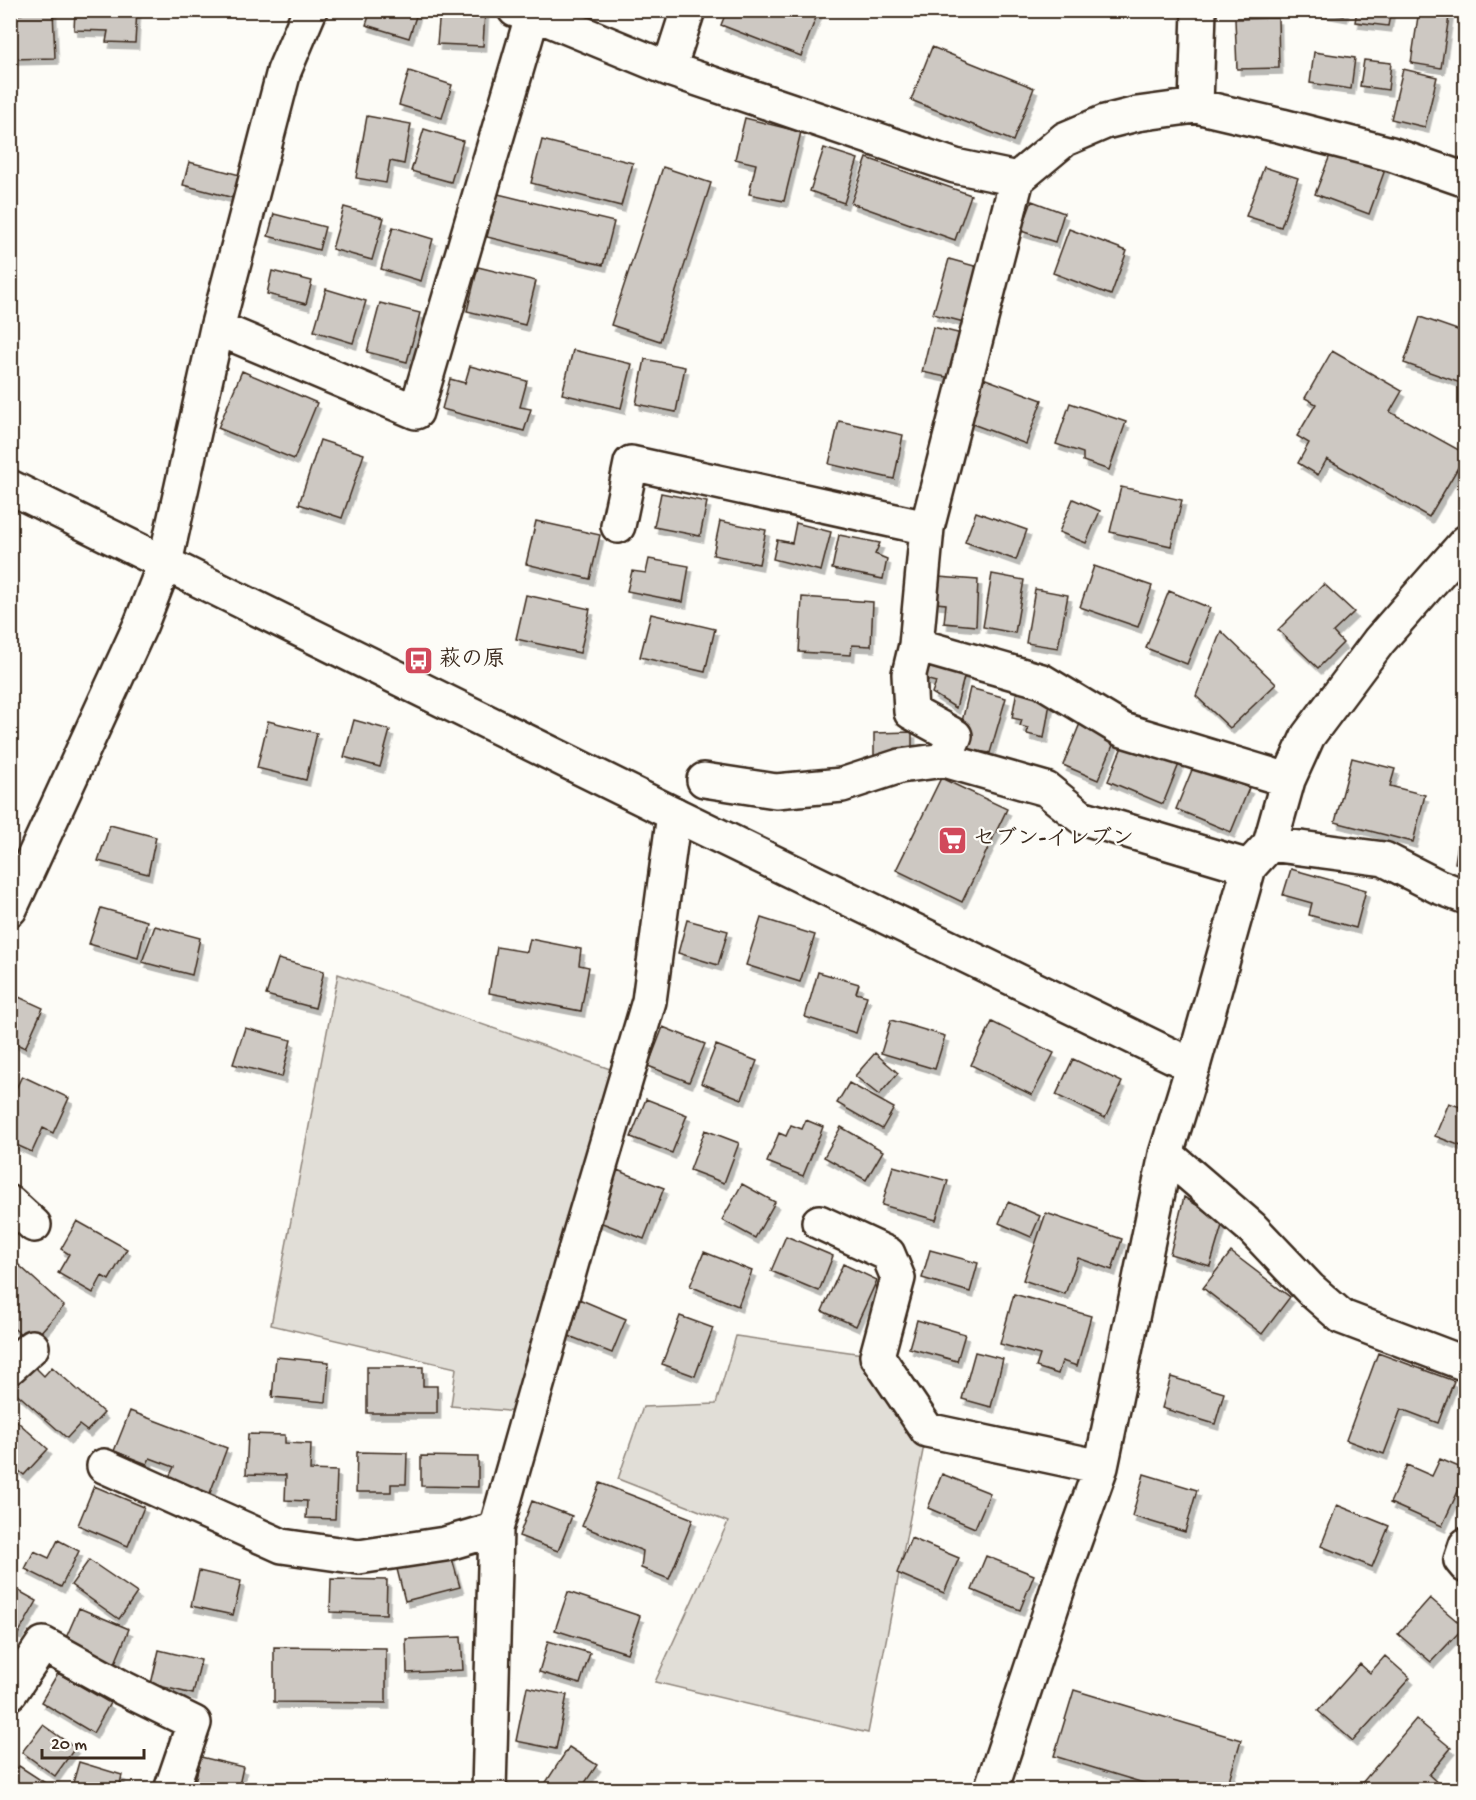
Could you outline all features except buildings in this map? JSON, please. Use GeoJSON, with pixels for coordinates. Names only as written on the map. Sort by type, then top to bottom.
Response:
{"type":"FeatureCollection","features":[{"type":"Feature","properties":{"kind":"street"},"geometry":{"type":"LineString","coordinates":[[10,909],[141,624],[165,563],[217,328],[286,64],[310,10]]}},
{"type":"Feature","properties":{"kind":"street"},"geometry":{"type":"LineString","coordinates":[[669,69],[688,10]]}},
{"type":"Feature","properties":{"kind":"street"},"geometry":{"type":"LineString","coordinates":[[1196,106],[1199,10]]}},
{"type":"Feature","properties":{"kind":"street"},"geometry":{"type":"LineString","coordinates":[[217,328],[416,412],[524,12],[669,69],[955,166],[1017,179]]}},
{"type":"Feature","properties":{"kind":"street"},"geometry":{"type":"LineString","coordinates":[[944,760],[954,736],[911,712],[909,674],[916,645],[927,528],[1017,179],[1065,139],[1085,130],[1137,114],[1196,106],[1391,154],[1466,180]]}},
{"type":"Feature","properties":{"kind":"street"},"geometry":{"type":"LineString","coordinates":[[618,526],[631,463],[927,528]]}},
{"type":"Feature","properties":{"kind":"street"},"geometry":{"type":"LineString","coordinates":[[10,487],[674,814],[1193,1066]]}},
{"type":"Feature","properties":{"kind":"street"},"geometry":{"type":"LineString","coordinates":[[991,1790],[1101,1467],[1166,1154],[1260,855],[1288,780],[1308,736],[1379,641],[1462,550]]}},
{"type":"Feature","properties":{"kind":"street"},"geometry":{"type":"LineString","coordinates":[[916,645],[1042,681],[1123,730],[1288,780]]}},
{"type":"Feature","properties":{"kind":"street"},"geometry":{"type":"LineString","coordinates":[[704,780],[776,791],[842,785],[900,766],[944,760],[1046,789],[1081,817],[1260,855],[1384,860],[1437,886],[1466,897]]}},
{"type":"Feature","properties":{"kind":"street"},"geometry":{"type":"LineString","coordinates":[[489,1790],[496,1529],[649,1001],[674,814]]}},
{"type":"Feature","properties":{"kind":"street"},"geometry":{"type":"LineString","coordinates":[[1166,1154],[1252,1228],[1310,1289],[1342,1317],[1466,1364]]}},
{"type":"Feature","properties":{"kind":"street"},"geometry":{"type":"LineString","coordinates":[[819,1222],[888,1254],[898,1278],[878,1356],[927,1430],[1101,1467]]}},
{"type":"Feature","properties":{"kind":"street"},"geometry":{"type":"LineString","coordinates":[[104,1466],[282,1545],[293,1547],[359,1557],[445,1544],[496,1529]]}},
{"type":"Feature","properties":{"kind":"street"},"geometry":{"type":"LineString","coordinates":[[1466,1545],[1461,1560],[1466,1566]]}},
{"type":"Feature","properties":{"kind":"street"},"geometry":{"type":"LineString","coordinates":[[10,1693],[42,1644],[194,1723],[171,1790]]}},
{"type":"Feature","properties":{"kind":"shaded area"},"geometry":{"type":"Polygon","coordinates":[[[338,974],[613,1070],[519,1412],[451,1406],[456,1368],[271,1325],[338,974]]]}},
{"type":"Feature","properties":{"kind":"shaded area"},"geometry":{"type":"Polygon","coordinates":[[[736,1336],[877,1356],[927,1430],[868,1733],[655,1682],[728,1522],[618,1479],[643,1407],[716,1404],[736,1336]]]}},
{"type":"Feature","properties":{"kind":"place","name":"萩の原"},"geometry":{"type":"Point","coordinates":[418,661]}},
{"type":"Feature","properties":{"kind":"place","name":"セブン-イレブン"},"geometry":{"type":"Point","coordinates":[952,840]}}]}
